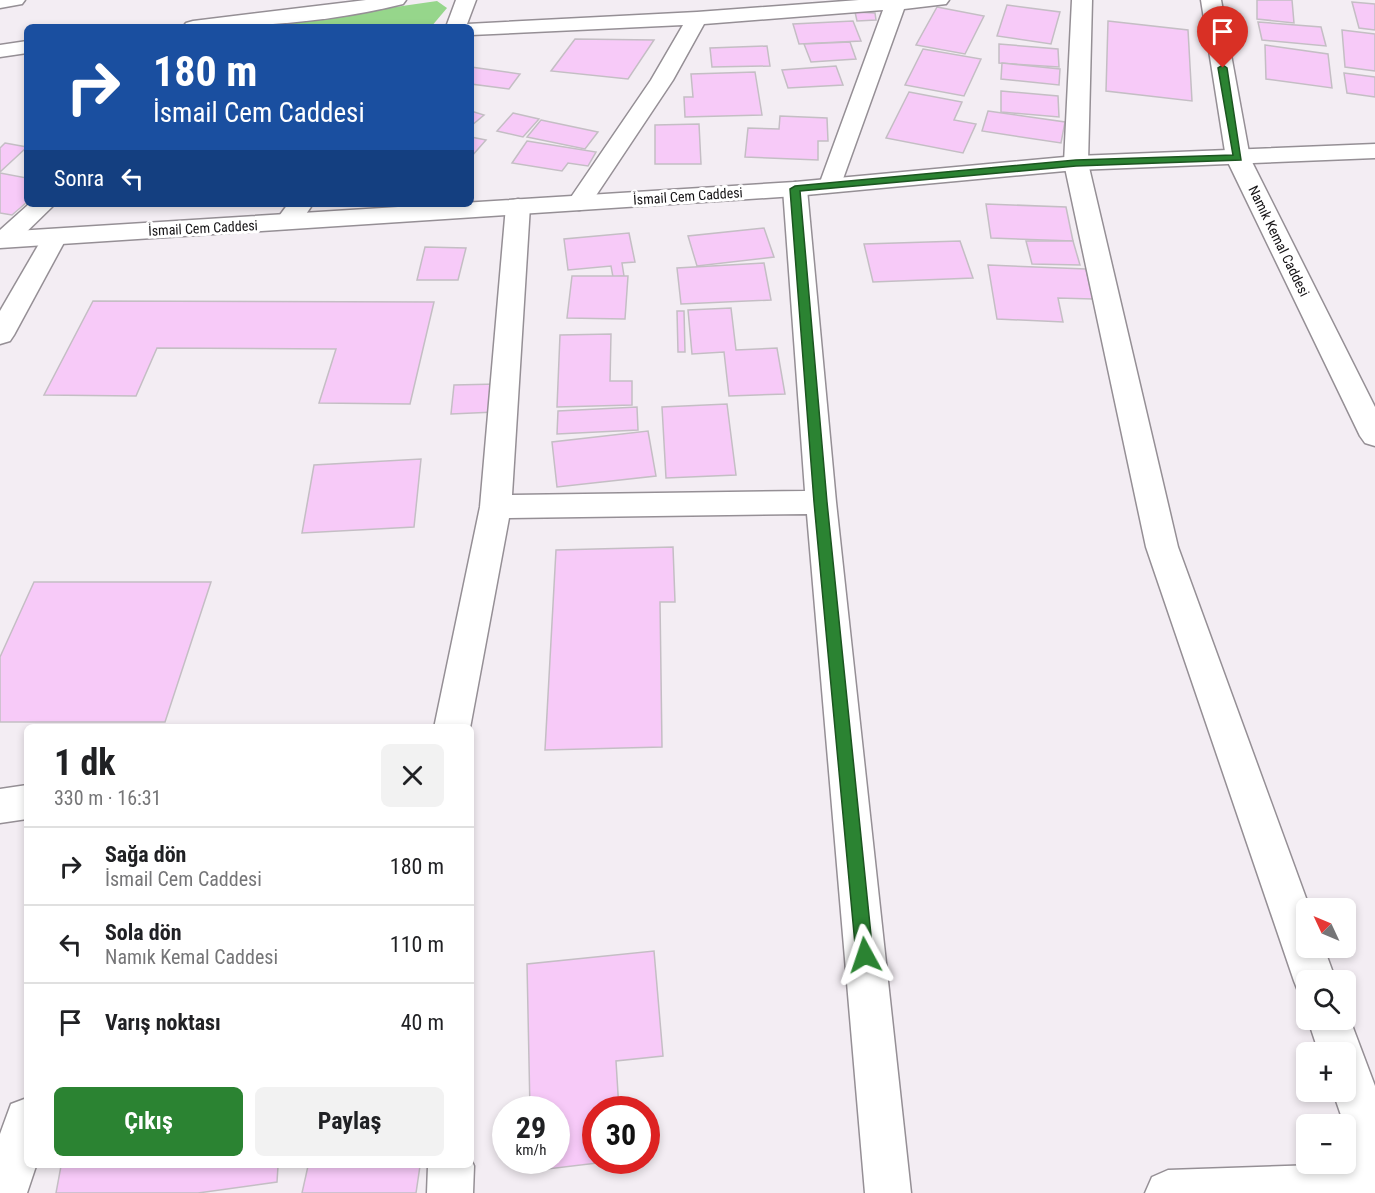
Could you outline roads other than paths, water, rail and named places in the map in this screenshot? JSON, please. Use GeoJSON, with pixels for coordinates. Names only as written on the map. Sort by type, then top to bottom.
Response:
{"type":"FeatureCollection","features":[{"type":"Feature","properties":{"kind":"main road"},"geometry":{"type":"LineString","coordinates":[[0,2],[15,0]]}},
{"type":"Feature","properties":{"kind":"main road"},"geometry":{"type":"LineString","coordinates":[[232,24],[396,0]]}},
{"type":"Feature","properties":{"kind":"main road"},"geometry":{"type":"LineString","coordinates":[[457,24],[466,0]]}},
{"type":"Feature","properties":{"kind":"main road"},"geometry":{"type":"LineString","coordinates":[[474,29],[697,18],[897,1],[939,0]]}},
{"type":"Feature","properties":{"kind":"main road"},"geometry":{"type":"LineString","coordinates":[[1082,0],[1076,163],[1162,547],[1311,970]]}},
{"type":"Feature","properties":{"kind":"main road","name":"Namık Kemal Caddesi"},"geometry":{"type":"LineString","coordinates":[[1211,0],[1238,158],[1375,436]]}},
{"type":"Feature","properties":{"kind":"main road"},"geometry":{"type":"LineString","coordinates":[[831,185],[897,1]]}},
{"type":"Feature","properties":{"kind":"main road"},"geometry":{"type":"LineString","coordinates":[[579,203],[662,80],[697,18]]}},
{"type":"Feature","properties":{"kind":"main road"},"geometry":{"type":"LineString","coordinates":[[0,51],[24,47]]}},
{"type":"Feature","properties":{"kind":"main road","name":"İsmail Cem Caddesi"},"geometry":{"type":"LineString","coordinates":[[2,240],[55,237],[293,213],[579,203],[795,189],[1076,163],[1375,151]]}},
{"type":"Feature","properties":{"kind":"main road"},"geometry":{"type":"LineString","coordinates":[[795,189],[821,502],[888,1193]]}},
{"type":"Feature","properties":{"kind":"main road"},"geometry":{"type":"LineString","coordinates":[[453,724],[496,507],[518,206]]}},
{"type":"Feature","properties":{"kind":"main road"},"geometry":{"type":"LineString","coordinates":[[2,240],[40,207]]}},
{"type":"Feature","properties":{"kind":"main road"},"geometry":{"type":"LineString","coordinates":[[0,335],[55,237]]}},
{"type":"Feature","properties":{"kind":"main road"},"geometry":{"type":"LineString","coordinates":[[496,507],[679,506],[821,502]]}},
{"type":"Feature","properties":{"kind":"main road"},"geometry":{"type":"LineString","coordinates":[[0,806],[24,802]]}},
{"type":"Feature","properties":{"kind":"main road"},"geometry":{"type":"LineString","coordinates":[[1356,1095],[1375,1150]]}},
{"type":"Feature","properties":{"kind":"main road"},"geometry":{"type":"LineString","coordinates":[[4,1193],[24,1130]]}},
{"type":"Feature","properties":{"kind":"main road"},"geometry":{"type":"LineString","coordinates":[[450,1193],[452,1168]]}},
{"type":"Feature","properties":{"kind":"main road"},"geometry":{"type":"LineString","coordinates":[[1167,1193],[1310,1190],[1375,1179]]}}]}
